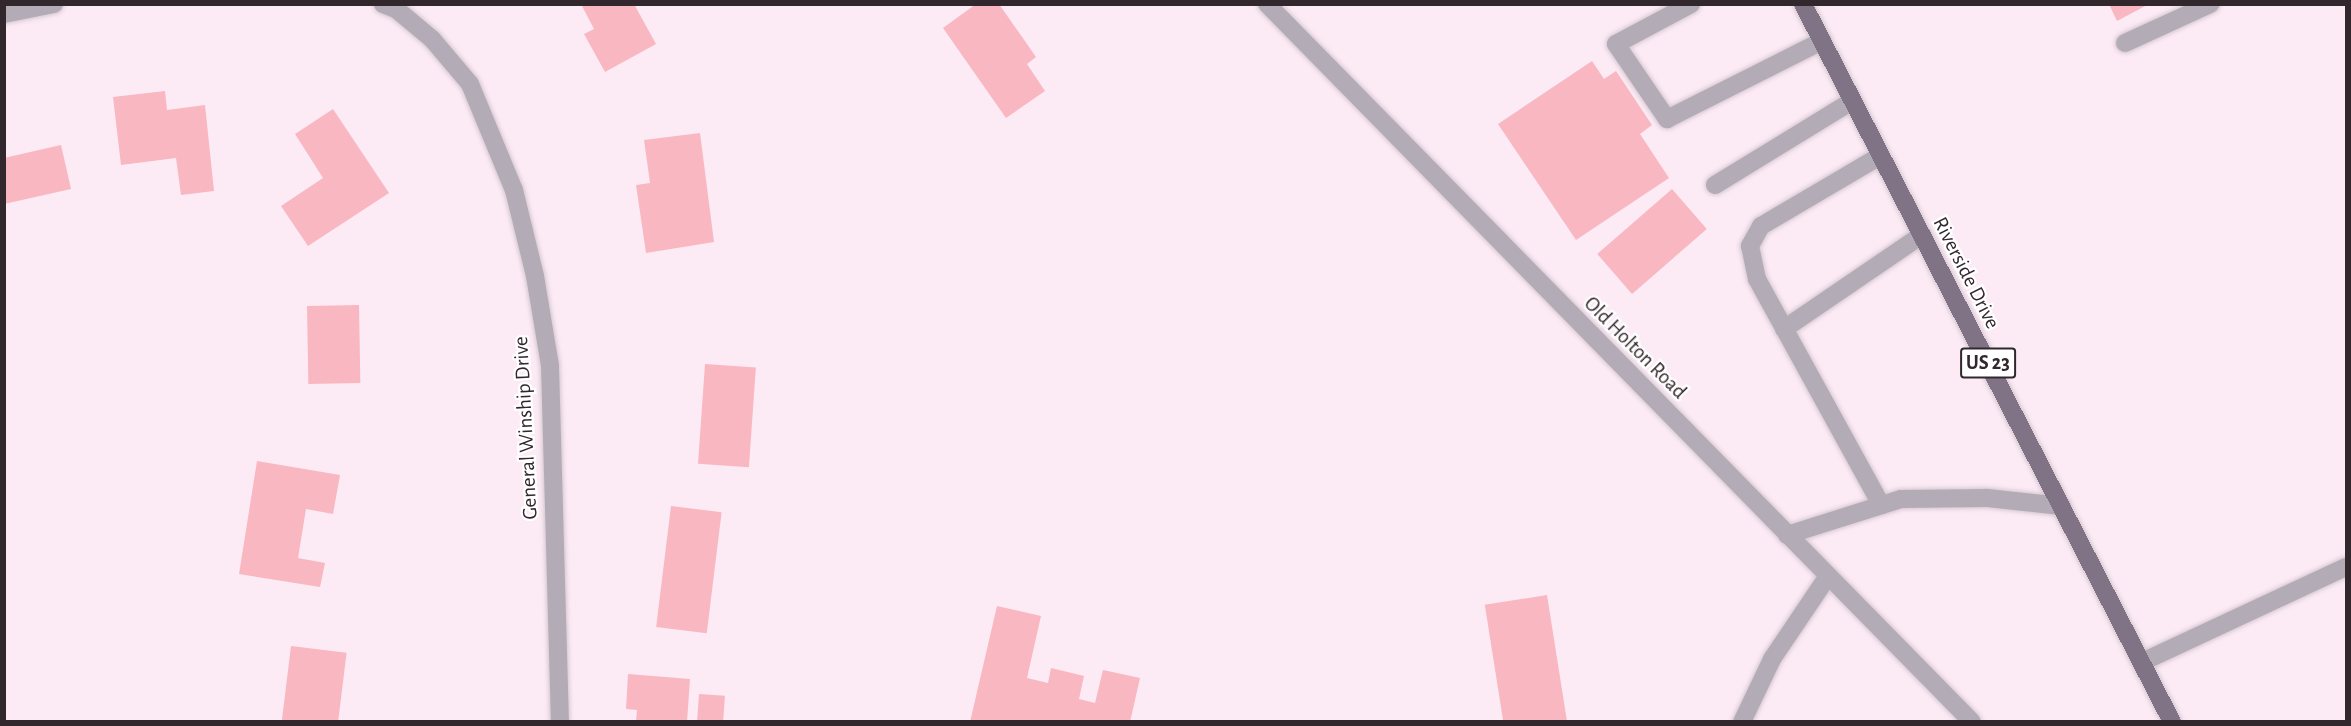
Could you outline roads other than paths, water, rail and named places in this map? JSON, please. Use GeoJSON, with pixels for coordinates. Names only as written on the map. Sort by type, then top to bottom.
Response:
{"type":"FeatureCollection","features":[{"type":"Feature","properties":{"kind":"main road","name":"Riverside Drive"},"geometry":{"type":"LineString","coordinates":[[1803,4],[2172,722]]}},
{"type":"Feature","properties":{"kind":"street"},"geometry":{"type":"LineString","coordinates":[[4,14],[54,4]]}},
{"type":"Feature","properties":{"kind":"street","name":"General Winship Drive"},"geometry":{"type":"LineString","coordinates":[[383,4],[396,9],[432,39],[470,84],[514,190],[535,276],[549,366],[560,722]]}},
{"type":"Feature","properties":{"kind":"street","name":"Old Holton Road"},"geometry":{"type":"LineString","coordinates":[[1267,4],[1972,722]]}},
{"type":"Feature","properties":{"kind":"street"},"geometry":{"type":"LineString","coordinates":[[1691,4],[1616,44],[1667,119],[1822,41]]}},
{"type":"Feature","properties":{"kind":"street"},"geometry":{"type":"LineString","coordinates":[[2124,43],[2210,4]]}},
{"type":"Feature","properties":{"kind":"street"},"geometry":{"type":"LineString","coordinates":[[1715,185],[1852,101]]}},
{"type":"Feature","properties":{"kind":"street"},"geometry":{"type":"LineString","coordinates":[[1880,156],[1761,226],[1750,246],[1757,279],[1881,505]]}},
{"type":"Feature","properties":{"kind":"street"},"geometry":{"type":"LineString","coordinates":[[1784,329],[1922,235]]}},
{"type":"Feature","properties":{"kind":"street"},"geometry":{"type":"LineString","coordinates":[[1787,535],[1901,499],[1987,498],[2061,506]]}},
{"type":"Feature","properties":{"kind":"street"},"geometry":{"type":"LineString","coordinates":[[2142,662],[2346,567]]}},
{"type":"Feature","properties":{"kind":"street"},"geometry":{"type":"LineString","coordinates":[[1742,722],[1772,659],[1828,576]]}}]}
